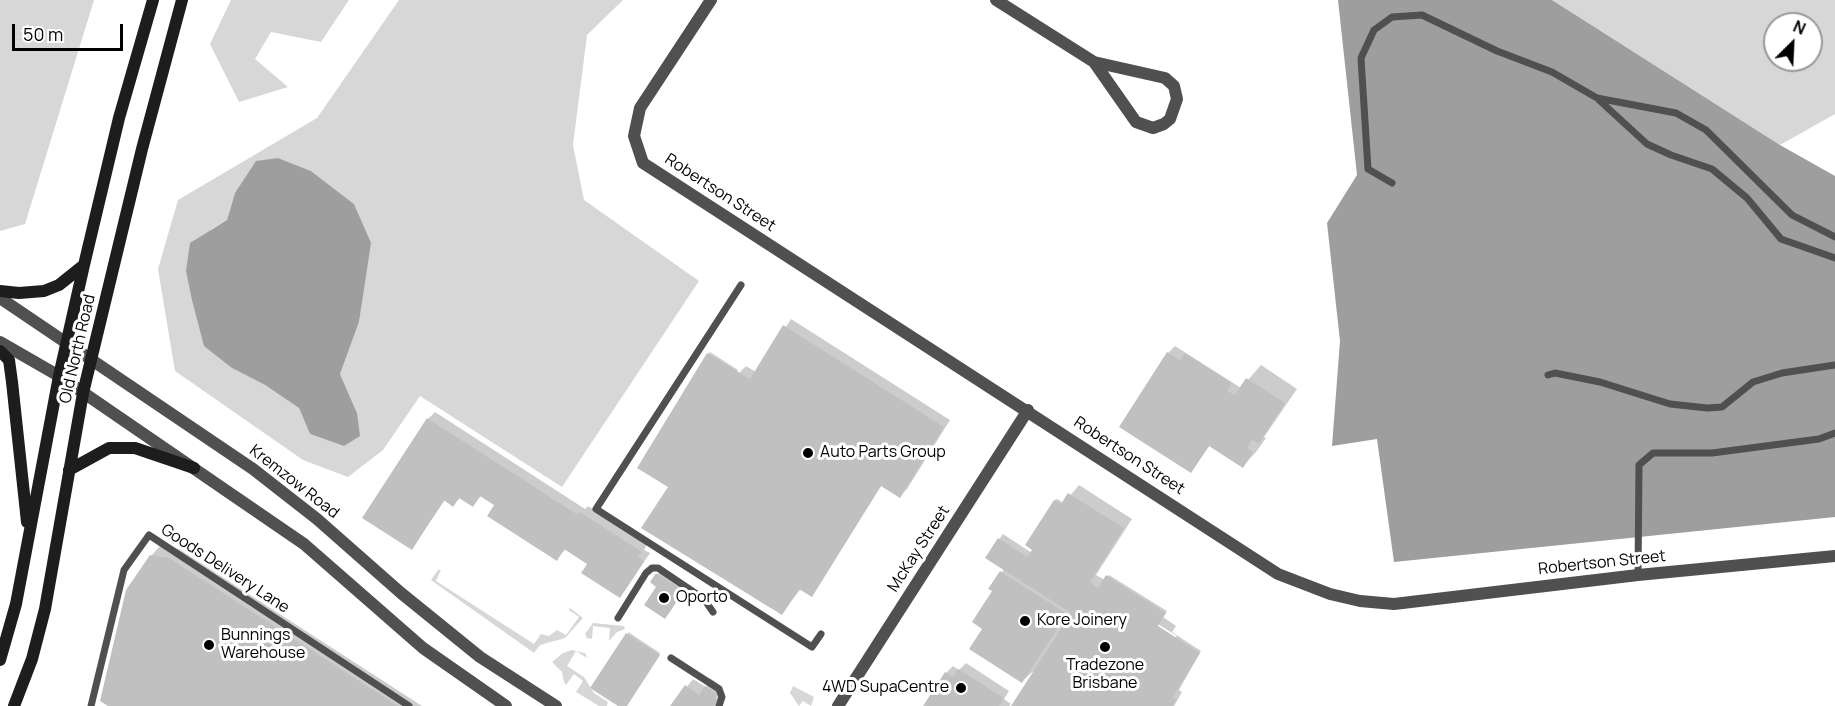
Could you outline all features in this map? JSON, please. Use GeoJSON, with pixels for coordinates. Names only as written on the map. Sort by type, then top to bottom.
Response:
{"type":"FeatureCollection","features":[{"type":"Feature","properties":{"kind":"main road","name":"Old North Road"},"geometry":{"type":"LineString","coordinates":[[0,660],[16,604],[59,376],[84,265],[119,118],[153,0]]}},
{"type":"Feature","properties":{"kind":"main road","name":"Old North Road"},"geometry":{"type":"LineString","coordinates":[[14,706],[32,659],[45,609],[83,393],[142,148],[182,0]]}},
{"type":"Feature","properties":{"kind":"main road"},"geometry":{"type":"LineString","coordinates":[[0,291],[19,293],[44,291],[59,285],[84,265]]}},
{"type":"Feature","properties":{"kind":"main road"},"geometry":{"type":"LineString","coordinates":[[0,351],[9,360],[29,538]]}},
{"type":"Feature","properties":{"kind":"main road"},"geometry":{"type":"LineString","coordinates":[[69,470],[109,448],[135,448],[194,468]]}},
{"type":"Feature","properties":{"kind":"street","name":"Robertson Street"},"geometry":{"type":"LineString","coordinates":[[711,0],[640,108],[634,136],[643,163],[1028,410],[1278,574],[1330,594],[1360,601],[1394,604],[1638,575],[1835,556]]}},
{"type":"Feature","properties":{"kind":"street"},"geometry":{"type":"LineString","coordinates":[[996,0],[1094,62],[1165,78],[1173,86],[1177,99],[1170,119],[1153,128],[1136,122],[1094,62]]}},
{"type":"Feature","properties":{"kind":"street","name":"Kremzow Road"},"geometry":{"type":"LineString","coordinates":[[0,298],[253,469],[317,519],[401,593],[480,657],[556,706]]}},
{"type":"Feature","properties":{"kind":"street"},"geometry":{"type":"LineString","coordinates":[[0,342],[59,376],[304,544],[423,648],[506,706]]}},
{"type":"Feature","properties":{"kind":"street","name":"McKay Street"},"geometry":{"type":"LineString","coordinates":[[838,706],[1028,410]]}},
{"type":"Feature","properties":{"kind":"lane"},"geometry":{"type":"LineString","coordinates":[[1392,183],[1368,169],[1361,58],[1374,30],[1392,17],[1422,15],[1497,51],[1552,72],[1597,98],[1647,144],[1671,155],[1712,168],[1747,198],[1781,239],[1835,258]]}},
{"type":"Feature","properties":{"kind":"lane"},"geometry":{"type":"LineString","coordinates":[[1597,98],[1676,113],[1706,130],[1792,215],[1835,237]]}},
{"type":"Feature","properties":{"kind":"lane"},"geometry":{"type":"LineString","coordinates":[[741,285],[596,509],[812,647],[821,634]]}},
{"type":"Feature","properties":{"kind":"lane"},"geometry":{"type":"LineString","coordinates":[[1548,375],[1555,374],[1600,382],[1670,404],[1707,408],[1722,407],[1753,382],[1782,373],[1835,365]]}},
{"type":"Feature","properties":{"kind":"lane"},"geometry":{"type":"LineString","coordinates":[[1638,575],[1639,465],[1653,453],[1712,453],[1819,439],[1835,433]]}},
{"type":"Feature","properties":{"kind":"lane","name":"Goods Delivery Lane"},"geometry":{"type":"LineString","coordinates":[[91,706],[124,570],[149,535],[409,706]]}},
{"type":"Feature","properties":{"kind":"lane"},"geometry":{"type":"LineString","coordinates":[[618,618],[646,573],[652,568],[658,568],[704,599],[713,612]]}},
{"type":"Feature","properties":{"kind":"lane"},"geometry":{"type":"LineString","coordinates":[[670,658],[716,686],[722,697],[719,706]]}},
{"type":"Feature","properties":{"kind":"shaded area"},"geometry":{"type":"Polygon","coordinates":[[[0,0],[94,0],[25,224],[0,231],[0,0]]]}},
{"type":"Feature","properties":{"kind":"shaded area"},"geometry":{"type":"Polygon","coordinates":[[[231,0],[349,0],[321,42],[271,32],[255,59],[288,87],[239,102],[210,44],[231,0]]]}},
{"type":"Feature","properties":{"kind":"shaded area"},"geometry":{"type":"Polygon","coordinates":[[[399,0],[623,0],[587,35],[573,145],[584,200],[699,281],[562,487],[420,396],[383,450],[348,477],[303,460],[175,371],[158,269],[178,200],[317,118],[399,0]],[[278,158],[235,193],[227,220],[210,230],[232,368],[265,385],[299,408],[310,434],[344,446],[357,413],[340,374],[359,322],[370,243],[354,204],[311,171],[278,158]]]}},
{"type":"Feature","properties":{"kind":"shaded area"},"geometry":{"type":"Polygon","coordinates":[[[1338,0],[1552,0],[1780,145],[1835,176],[1835,517],[1394,562],[1377,439],[1332,446],[1340,341],[1327,223],[1357,175],[1338,0]]]}},
{"type":"Feature","properties":{"kind":"shaded area"},"geometry":{"type":"Polygon","coordinates":[[[1552,0],[1835,0],[1835,114],[1780,145],[1552,0]]]}},
{"type":"Feature","properties":{"kind":"shaded area"},"geometry":{"type":"Polygon","coordinates":[[[278,158],[311,171],[354,204],[371,243],[359,322],[340,374],[357,413],[360,436],[344,446],[310,434],[299,408],[265,385],[232,368],[204,346],[192,300],[186,271],[190,243],[227,220],[235,193],[256,161],[278,158]]]}},
{"type":"Feature","properties":{"kind":"shaded area"},"geometry":{"type":"Polygon","coordinates":[[[438,570],[441,570],[436,581],[534,644],[541,634],[549,636],[557,630],[566,635],[579,617],[569,610],[570,608],[583,618],[565,638],[540,645],[534,653],[431,580],[438,570]]]}},
{"type":"Feature","properties":{"kind":"shaded area"},"geometry":{"type":"Polygon","coordinates":[[[593,623],[624,626],[625,629],[617,632],[609,641],[610,628],[593,626],[592,639],[587,638],[585,634],[593,623]]]}},
{"type":"Feature","properties":{"kind":"shaded area"},"geometry":{"type":"Polygon","coordinates":[[[572,650],[585,653],[587,658],[576,651],[567,666],[584,677],[594,693],[608,702],[607,706],[599,706],[576,692],[583,681],[574,674],[566,685],[564,682],[562,672],[552,662],[563,653],[572,650]]]}},
{"type":"Feature","properties":{"kind":"shaded area"},"geometry":{"type":"Polygon","coordinates":[[[793,686],[814,697],[811,706],[803,701],[799,706],[790,693],[793,686]]]}},
{"type":"Feature","properties":{"kind":"building","name":"Auto Parts Group"},"geometry":{"type":"Polygon","coordinates":[[[783,325],[944,427],[900,498],[881,486],[812,597],[799,589],[782,615],[641,528],[668,487],[637,468],[707,353],[750,379],[783,325]]]}},
{"type":"Feature","properties":{"kind":"building"},"geometry":{"type":"Polygon","coordinates":[[[1167,352],[1180,360],[1185,353],[1232,383],[1227,391],[1235,395],[1246,378],[1285,403],[1259,444],[1252,440],[1247,448],[1253,452],[1243,468],[1209,446],[1191,473],[1119,427],[1167,352]]]}},
{"type":"Feature","properties":{"kind":"building"},"geometry":{"type":"Polygon","coordinates":[[[427,418],[578,515],[580,512],[642,552],[638,557],[644,561],[620,598],[581,573],[587,564],[564,549],[557,561],[487,516],[494,505],[480,496],[473,507],[459,498],[453,507],[444,500],[412,550],[362,518],[427,418]]]}},
{"type":"Feature","properties":{"kind":"building"},"geometry":{"type":"Polygon","coordinates":[[[1068,493],[1124,528],[1090,582],[1098,588],[1106,575],[1166,613],[1158,626],[1200,653],[1173,697],[1177,700],[1172,706],[1011,706],[1071,613],[985,558],[998,538],[1027,557],[1032,550],[1025,545],[1054,500],[1061,504],[1068,493]]]}},
{"type":"Feature","properties":{"kind":"building","name":"Bunnings Warehouse"},"geometry":{"type":"Polygon","coordinates":[[[150,555],[169,558],[398,706],[108,706],[100,701],[126,590],[150,555]]]}},
{"type":"Feature","properties":{"kind":"building","name":"Kore Joinery"},"geometry":{"type":"Polygon","coordinates":[[[1000,571],[1067,614],[1022,683],[969,649],[982,629],[972,622],[992,591],[988,589],[1000,571]]]}},
{"type":"Feature","properties":{"kind":"building","name":"Oporto"},"geometry":{"type":"Polygon","coordinates":[[[656,573],[684,591],[665,619],[644,605],[656,587],[650,582],[656,573]]]}},
{"type":"Feature","properties":{"kind":"building"},"geometry":{"type":"Polygon","coordinates":[[[626,633],[660,655],[627,706],[618,706],[590,688],[626,633]]]}},
{"type":"Feature","properties":{"kind":"building","name":"4WD SupaCentre"},"geometry":{"type":"Polygon","coordinates":[[[958,669],[1004,698],[999,706],[923,706],[945,672],[953,677],[958,669]]]}},
{"type":"Feature","properties":{"kind":"building"},"geometry":{"type":"Polygon","coordinates":[[[685,685],[699,695],[705,686],[717,694],[715,698],[718,700],[714,706],[670,706],[685,685]]]}},
{"type":"Feature","properties":{"kind":"place","name":"Auto Parts Group"},"geometry":{"type":"Point","coordinates":[808,453]}},
{"type":"Feature","properties":{"kind":"place","name":"Oporto"},"geometry":{"type":"Point","coordinates":[664,598]}},
{"type":"Feature","properties":{"kind":"place","name":"Kore Joinery"},"geometry":{"type":"Point","coordinates":[1025,621]}},
{"type":"Feature","properties":{"kind":"place","name":"Bunnings Warehouse"},"geometry":{"type":"Point","coordinates":[209,645]}},
{"type":"Feature","properties":{"kind":"place","name":"Tradezone Brisbane"},"geometry":{"type":"Point","coordinates":[1105,647]}},
{"type":"Feature","properties":{"kind":"place","name":"4WD SupaCentre"},"geometry":{"type":"Point","coordinates":[961,688]}}]}
